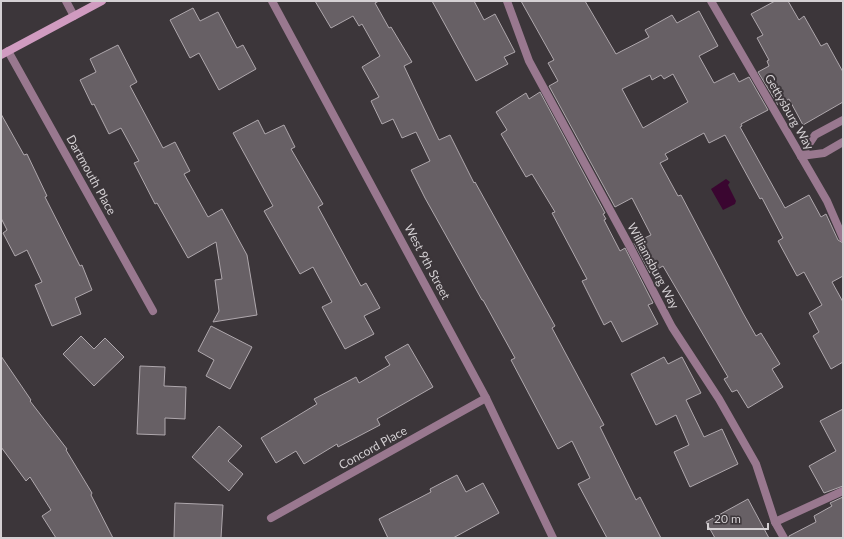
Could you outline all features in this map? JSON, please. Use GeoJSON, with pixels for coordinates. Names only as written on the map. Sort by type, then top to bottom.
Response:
{"type":"FeatureCollection","features":[{"type":"Feature","properties":{"kind":"street"},"geometry":{"type":"LineString","coordinates":[[66,1],[74,16]]}},
{"type":"Feature","properties":{"kind":"street"},"geometry":{"type":"LineString","coordinates":[[5,53],[102,1]]}},
{"type":"Feature","properties":{"kind":"street","name":"West 9th Street"},"geometry":{"type":"LineString","coordinates":[[272,1],[486,398],[553,538]]}},
{"type":"Feature","properties":{"kind":"street","name":"Williamsburg Way"},"geometry":{"type":"LineString","coordinates":[[506,1],[529,61],[629,244],[672,327],[719,399],[756,464],[775,522],[784,538]]}},
{"type":"Feature","properties":{"kind":"street","name":"Gettysburg Way"},"geometry":{"type":"LineString","coordinates":[[711,1],[827,201],[843,238]]}},
{"type":"Feature","properties":{"kind":"street","name":"Dartmouth Place"},"geometry":{"type":"LineString","coordinates":[[5,53],[153,311]]}},
{"type":"Feature","properties":{"kind":"street"},"geometry":{"type":"LineString","coordinates":[[801,156],[814,135],[843,120]]}},
{"type":"Feature","properties":{"kind":"street"},"geometry":{"type":"LineString","coordinates":[[801,156],[824,153],[843,142]]}},
{"type":"Feature","properties":{"kind":"street","name":"Concord Place"},"geometry":{"type":"LineString","coordinates":[[270,518],[486,398]]}},
{"type":"Feature","properties":{"kind":"street"},"geometry":{"type":"LineString","coordinates":[[775,522],[843,491]]}},
{"type":"Feature","properties":{"kind":"shaded area"},"geometry":{"type":"Polygon","coordinates":[[[726,179],[730,182],[728,185],[736,201],[735,204],[723,210],[711,189],[726,179]]]}},
{"type":"Feature","properties":{"kind":"building"},"geometry":{"type":"Polygon","coordinates":[[[315,1],[379,1],[375,3],[389,28],[391,27],[412,62],[404,66],[439,140],[450,135],[474,183],[475,182],[555,326],[552,328],[604,425],[600,427],[636,500],[640,497],[661,538],[607,538],[578,484],[590,478],[572,441],[558,449],[511,360],[515,358],[425,198],[411,170],[430,161],[416,132],[402,138],[393,119],[382,124],[371,101],[379,97],[362,67],[380,56],[362,24],[359,26],[353,16],[331,28],[315,1]]]}},
{"type":"Feature","properties":{"kind":"building"},"geometry":{"type":"Polygon","coordinates":[[[432,1],[474,1],[484,20],[495,14],[515,52],[504,57],[508,64],[476,81],[432,1]]]}},
{"type":"Feature","properties":{"kind":"building"},"geometry":{"type":"Polygon","coordinates":[[[521,1],[585,1],[616,54],[649,37],[645,30],[672,15],[677,23],[699,11],[718,46],[699,56],[714,83],[734,73],[739,82],[749,77],[768,110],[741,124],[742,126],[740,127],[785,208],[809,195],[821,217],[826,214],[838,240],[843,243],[843,276],[832,282],[843,302],[843,362],[831,369],[813,336],[819,332],[809,313],[822,305],[804,272],[797,276],[778,241],[783,238],[762,198],[760,199],[725,135],[709,143],[704,133],[665,154],[668,159],[660,163],[678,196],[681,195],[756,336],[761,333],[780,364],[772,369],[783,387],[748,408],[737,390],[732,392],[724,379],[728,377],[663,266],[650,273],[634,243],[651,235],[632,198],[615,207],[549,86],[558,81],[548,63],[554,60],[521,1]],[[673,74],[664,79],[661,75],[652,80],[650,75],[622,89],[643,128],[688,102],[673,74]]]}},
{"type":"Feature","properties":{"kind":"building"},"geometry":{"type":"Polygon","coordinates":[[[775,1],[788,1],[799,20],[804,16],[821,46],[827,43],[843,72],[843,102],[803,125],[789,99],[778,105],[758,72],[769,66],[767,61],[769,60],[757,38],[763,35],[751,14],[775,1]]]}},
{"type":"Feature","properties":{"kind":"building"},"geometry":{"type":"Polygon","coordinates":[[[193,8],[200,21],[218,12],[237,48],[243,45],[256,69],[219,90],[199,53],[190,58],[170,20],[193,8]]]}},
{"type":"Feature","properties":{"kind":"building"},"geometry":{"type":"Polygon","coordinates":[[[118,45],[137,82],[130,86],[163,148],[175,142],[190,171],[184,174],[208,217],[222,209],[247,255],[257,315],[213,322],[219,311],[215,280],[222,279],[216,242],[188,258],[157,203],[155,204],[134,163],[139,161],[121,128],[109,134],[94,104],[92,105],[80,80],[96,72],[90,59],[118,45]]]}},
{"type":"Feature","properties":{"kind":"building"},"geometry":{"type":"Polygon","coordinates":[[[540,92],[605,213],[603,214],[606,219],[604,220],[620,251],[625,248],[653,303],[648,305],[658,324],[622,342],[611,321],[604,325],[582,281],[587,279],[552,213],[555,212],[532,174],[526,177],[501,134],[507,130],[496,112],[526,93],[529,99],[540,92]]]}},
{"type":"Feature","properties":{"kind":"building"},"geometry":{"type":"Polygon","coordinates":[[[1,114],[24,155],[27,154],[47,196],[45,197],[80,266],[82,265],[92,290],[75,298],[81,314],[52,326],[35,285],[42,282],[27,250],[15,256],[3,233],[7,230],[1,218],[1,114]]]}},
{"type":"Feature","properties":{"kind":"building"},"geometry":{"type":"Polygon","coordinates":[[[258,120],[265,134],[284,125],[295,147],[291,149],[323,204],[318,207],[361,286],[366,283],[380,308],[364,316],[374,334],[345,349],[322,307],[332,302],[313,267],[300,274],[264,211],[273,206],[233,133],[258,120]]]}},
{"type":"Feature","properties":{"kind":"building"},"geometry":{"type":"Polygon","coordinates":[[[211,326],[252,347],[230,389],[206,376],[214,360],[198,351],[211,326]]]}},
{"type":"Feature","properties":{"kind":"building"},"geometry":{"type":"Polygon","coordinates":[[[81,336],[94,349],[105,338],[124,357],[94,386],[63,354],[81,336]]]}},
{"type":"Feature","properties":{"kind":"building"},"geometry":{"type":"Polygon","coordinates":[[[408,344],[433,387],[377,419],[380,425],[338,447],[337,444],[304,464],[296,451],[276,463],[261,438],[317,404],[314,399],[356,377],[359,383],[390,365],[385,357],[408,344]]]}},
{"type":"Feature","properties":{"kind":"building"},"geometry":{"type":"Polygon","coordinates":[[[1,356],[31,400],[30,401],[67,449],[66,450],[92,493],[91,495],[113,538],[56,538],[42,516],[51,510],[30,477],[26,481],[1,447],[1,356]]]}},
{"type":"Feature","properties":{"kind":"building"},"geometry":{"type":"Polygon","coordinates":[[[664,357],[668,364],[682,357],[701,393],[686,400],[704,437],[722,429],[738,464],[690,487],[674,452],[689,445],[676,415],[656,425],[631,374],[664,357]]]}},
{"type":"Feature","properties":{"kind":"building"},"geometry":{"type":"Polygon","coordinates":[[[140,366],[165,367],[164,386],[186,387],[185,419],[165,418],[165,435],[137,434],[140,366]]]}},
{"type":"Feature","properties":{"kind":"building"},"geometry":{"type":"Polygon","coordinates":[[[843,409],[843,486],[824,493],[809,466],[836,451],[820,421],[843,409]]]}},
{"type":"Feature","properties":{"kind":"building"},"geometry":{"type":"Polygon","coordinates":[[[219,426],[242,446],[228,461],[243,474],[229,491],[192,457],[219,426]]]}},
{"type":"Feature","properties":{"kind":"building"},"geometry":{"type":"Polygon","coordinates":[[[457,475],[466,492],[483,483],[499,513],[453,538],[388,538],[379,519],[431,492],[430,489],[457,475]]]}},
{"type":"Feature","properties":{"kind":"building"},"geometry":{"type":"Polygon","coordinates":[[[843,497],[843,538],[789,538],[789,536],[816,522],[814,516],[832,506],[830,503],[843,497]]]}},
{"type":"Feature","properties":{"kind":"building"},"geometry":{"type":"Polygon","coordinates":[[[748,499],[769,538],[715,538],[706,522],[748,499]]]}},
{"type":"Feature","properties":{"kind":"building"},"geometry":{"type":"Polygon","coordinates":[[[175,503],[223,505],[221,538],[174,538],[175,503]]]}}]}
